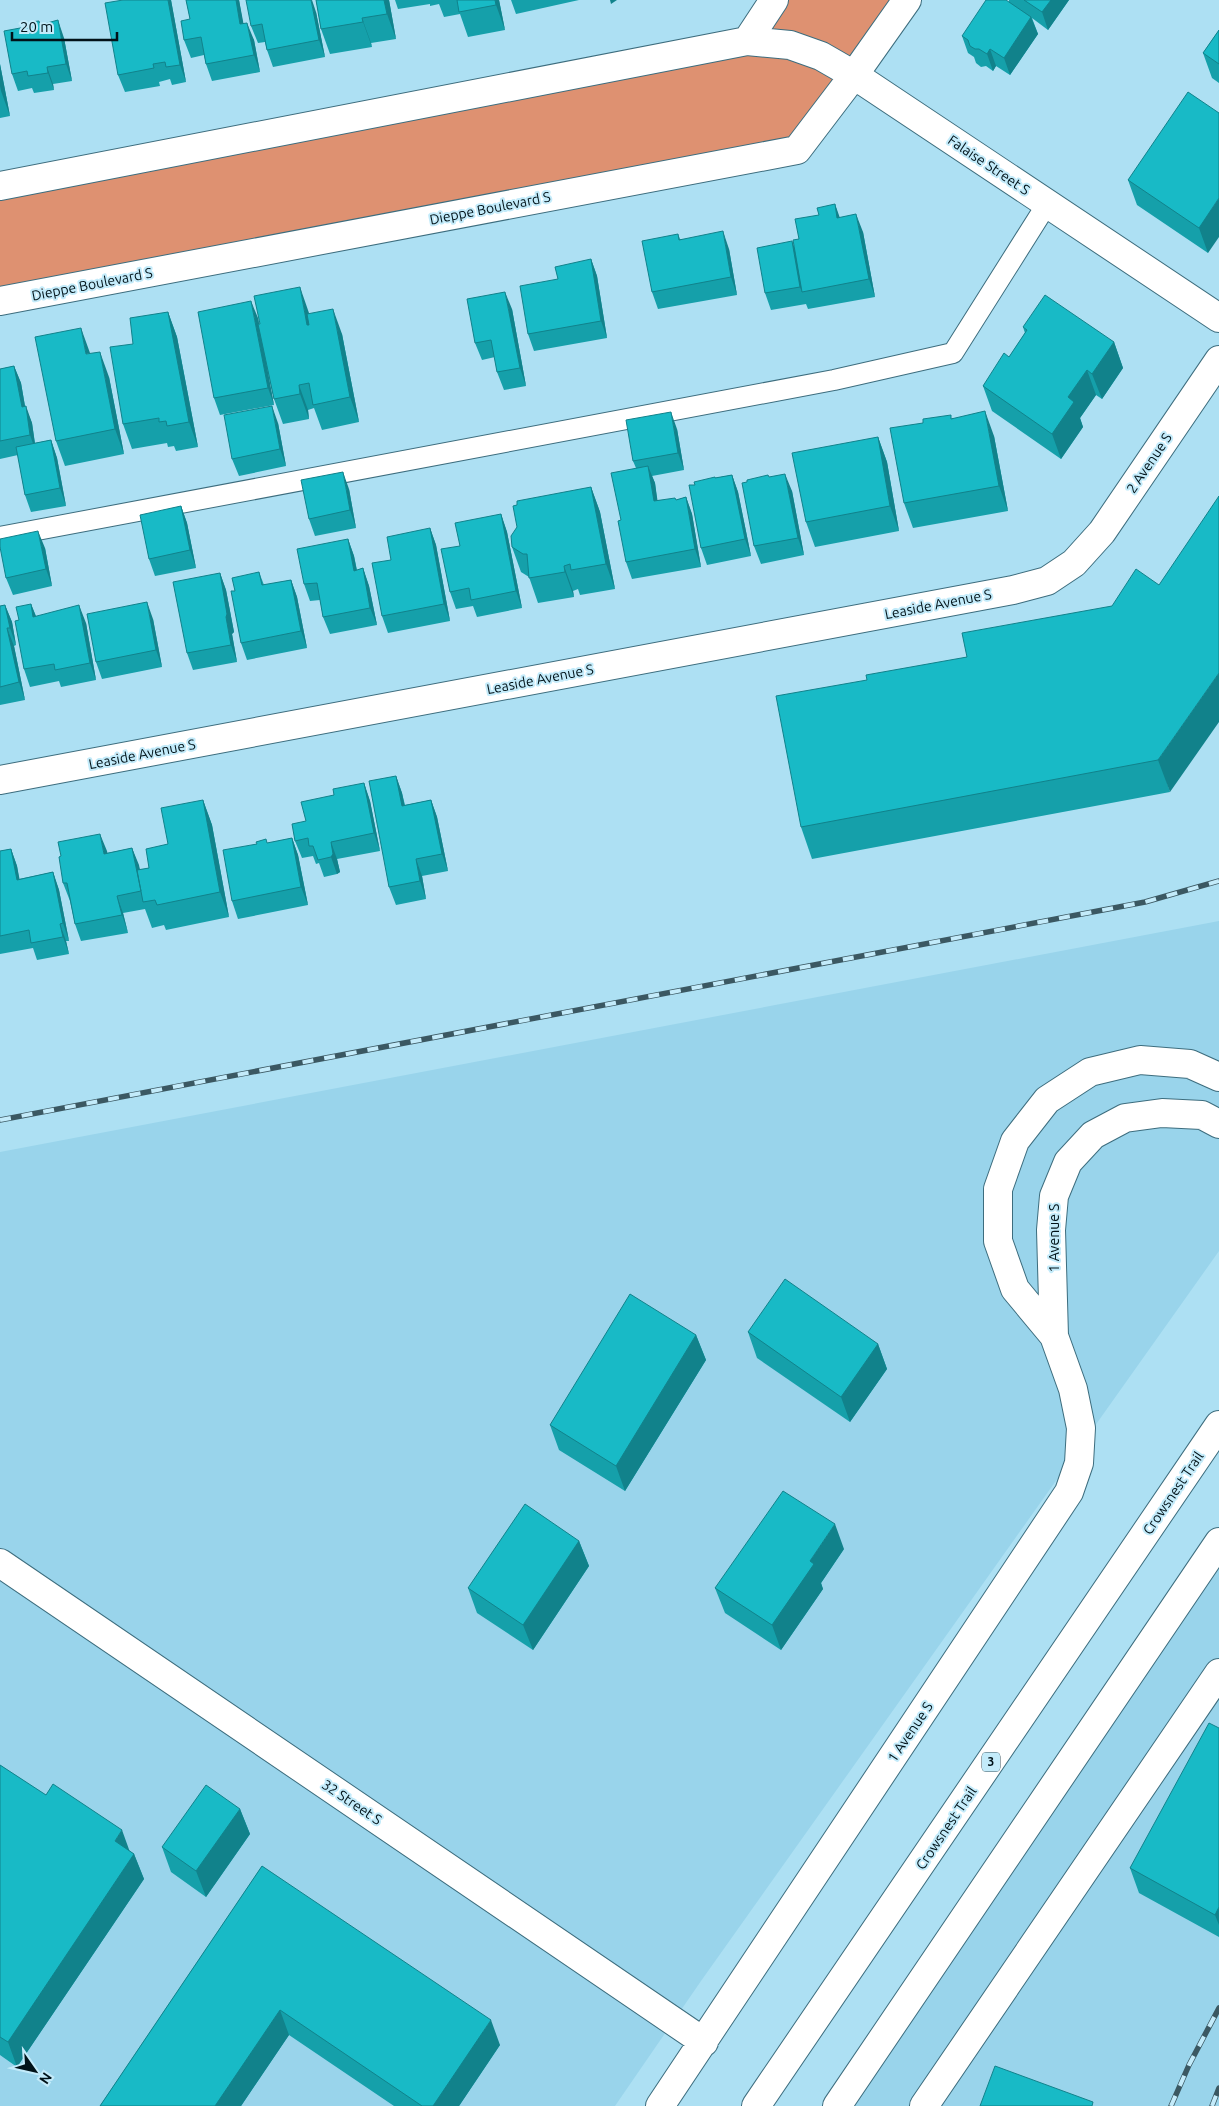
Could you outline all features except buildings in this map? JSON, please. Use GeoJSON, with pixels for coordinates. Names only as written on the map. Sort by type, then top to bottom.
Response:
{"type":"FeatureCollection","features":[{"type":"Feature","properties":{"kind":"main road"},"geometry":{"type":"LineString","coordinates":[[0,186],[747,41],[774,0]]}},
{"type":"Feature","properties":{"kind":"main road","name":"Dieppe Boulevard S"},"geometry":{"type":"LineString","coordinates":[[0,301],[797,150],[854,75],[907,0]]}},
{"type":"Feature","properties":{"kind":"main road","name":"Falaise Street S"},"geometry":{"type":"LineString","coordinates":[[747,41],[790,45],[821,56],[854,75],[1219,318]]}},
{"type":"Feature","properties":{"kind":"main road","name":"2 Avenue S"},"geometry":{"type":"LineString","coordinates":[[1074,563],[1102,532],[1219,360]]}},
{"type":"Feature","properties":{"kind":"main road","name":"Leaside Avenue S"},"geometry":{"type":"LineString","coordinates":[[0,780],[1013,590],[1047,581],[1074,563]]}},
{"type":"Feature","properties":{"kind":"main road","name":"1 Avenue S"},"geometry":{"type":"LineString","coordinates":[[1054,1336],[1015,1289],[998,1241],[998,1189],[1015,1141],[1047,1100],[1090,1072],[1140,1060],[1190,1064],[1219,1077]]}},
{"type":"Feature","properties":{"kind":"main road","name":"1 Avenue S"},"geometry":{"type":"LineString","coordinates":[[660,2106],[1069,1492],[1079,1463],[1081,1428],[1073,1389],[1054,1336],[1052,1230],[1054,1196],[1068,1162],[1093,1135],[1125,1118],[1162,1113],[1202,1115],[1219,1124]]}},
{"type":"Feature","properties":{"kind":"main road"},"geometry":{"type":"LineString","coordinates":[[1202,1449],[1219,1408]]}},
{"type":"Feature","properties":{"kind":"main road","name":"Crowsnest Trail"},"geometry":{"type":"LineString","coordinates":[[756,2106],[1219,1425]]}},
{"type":"Feature","properties":{"kind":"main road"},"geometry":{"type":"LineString","coordinates":[[837,2106],[1219,1542]]}},
{"type":"Feature","properties":{"kind":"main road","name":"32 Street S"},"geometry":{"type":"LineString","coordinates":[[0,1563],[704,2042]]}},
{"type":"Feature","properties":{"kind":"main road"},"geometry":{"type":"LineString","coordinates":[[924,2106],[1219,1673]]}},
{"type":"Feature","properties":{"kind":"lane"},"geometry":{"type":"LineString","coordinates":[[0,537],[834,380],[953,353],[1047,204]]}},
{"type":"Feature","properties":{"kind":"shaded area"},"geometry":{"type":"Polygon","coordinates":[[[774,0],[907,0],[797,150],[0,301],[0,186],[747,41],[774,0]]]}},
{"type":"Feature","properties":{"kind":"shaded area"},"geometry":{"type":"Polygon","coordinates":[[[1219,921],[1219,1251],[701,1981],[615,2106],[0,2106],[0,1152],[1219,921]]]}},
{"type":"Feature","properties":{"kind":"shaded area"},"geometry":{"type":"Polygon","coordinates":[[[1219,1541],[1219,2106],[836,2106],[1219,1541]]]}},
{"type":"Feature","properties":{"kind":"railway"},"geometry":{"type":"LineString","coordinates":[[0,1120],[1145,902],[1219,881]]}},
{"type":"Feature","properties":{"kind":"railway"},"geometry":{"type":"LineString","coordinates":[[1171,2106],[1189,2065],[1219,2008]]}},
{"type":"Feature","properties":{"kind":"railway"},"geometry":{"type":"LineString","coordinates":[[1212,2106],[1219,2088]]}}]}
